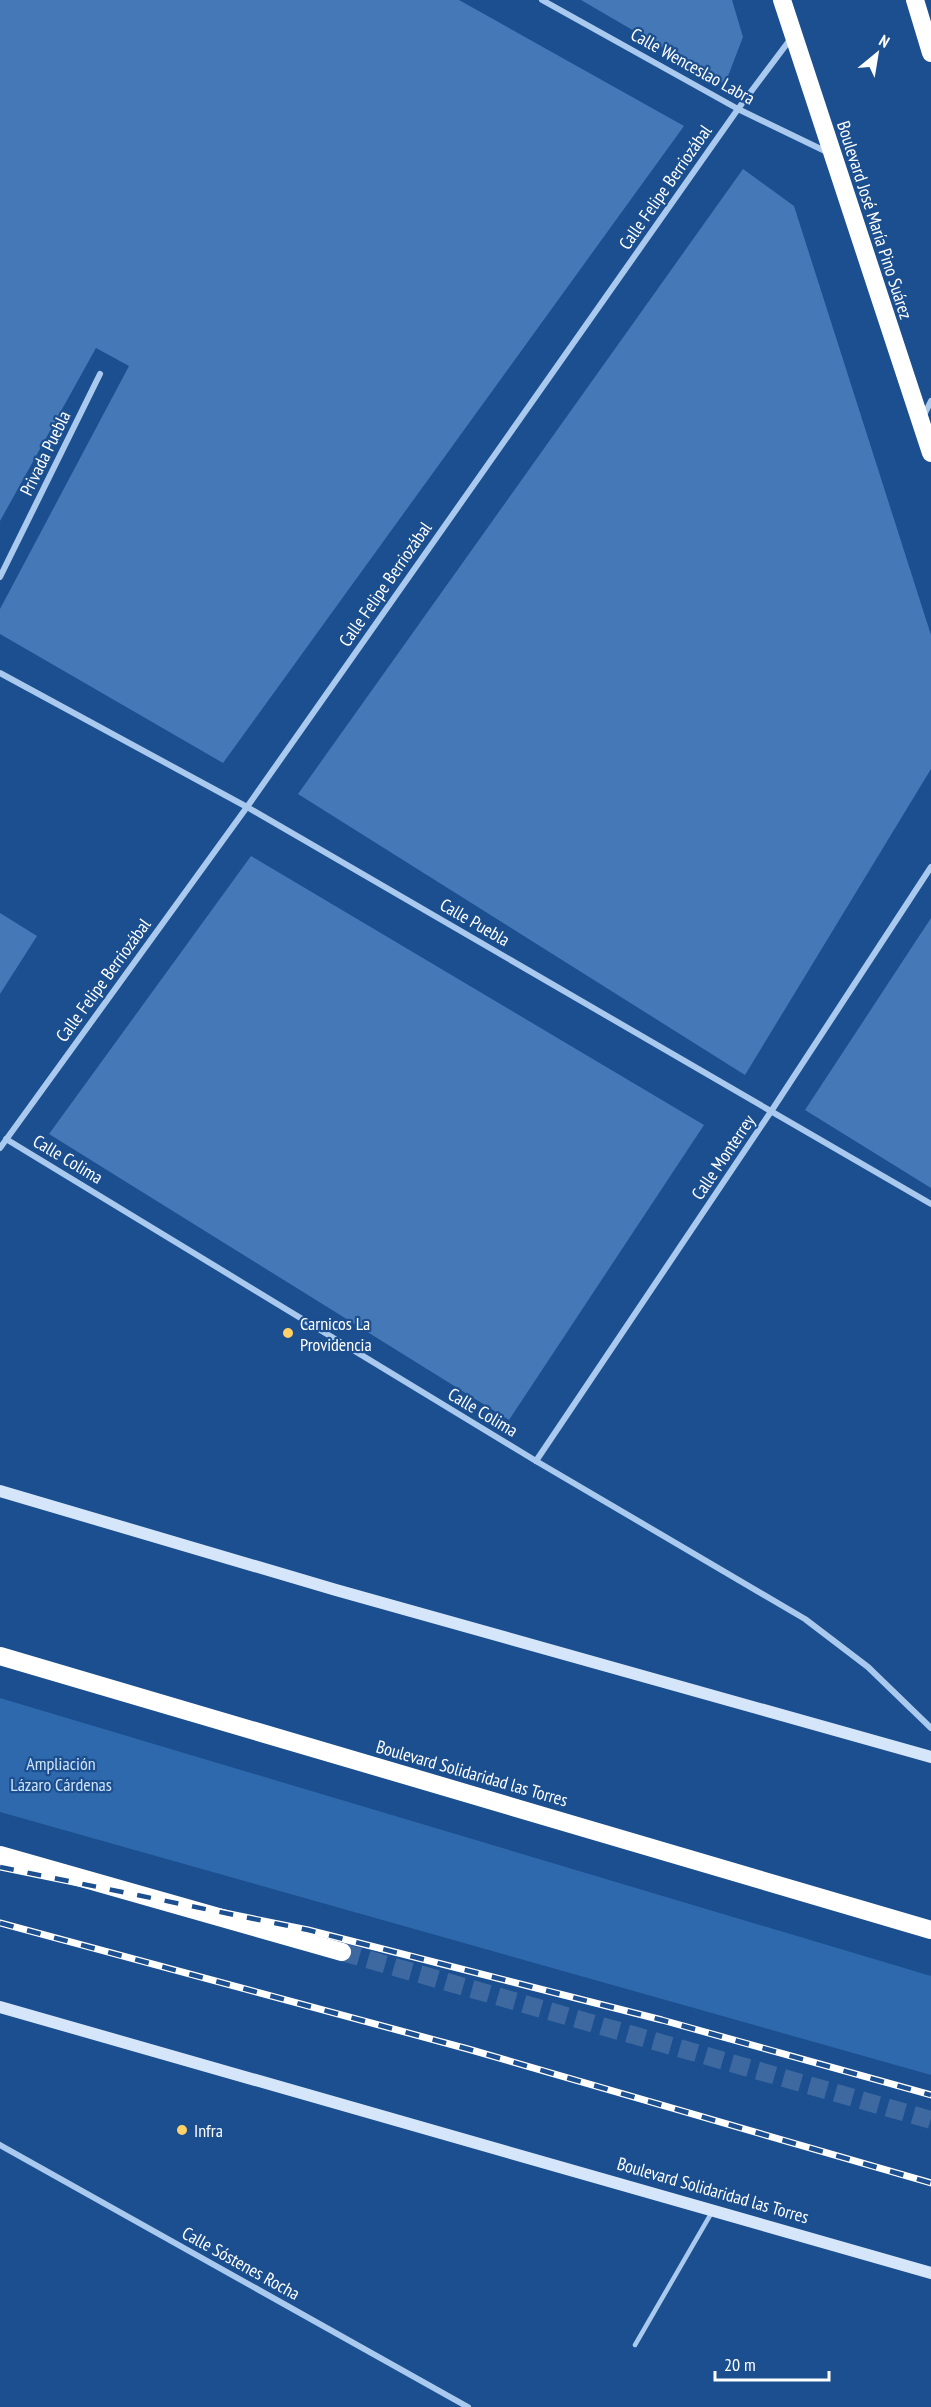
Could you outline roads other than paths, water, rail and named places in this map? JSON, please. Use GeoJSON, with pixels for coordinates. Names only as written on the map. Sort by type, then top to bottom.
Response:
{"type":"FeatureCollection","features":[{"type":"Feature","properties":{"kind":"highway","name":"Boulevard José María Pino Suárez"},"geometry":{"type":"LineString","coordinates":[[782,0],[931,453]]}},
{"type":"Feature","properties":{"kind":"highway"},"geometry":{"type":"LineString","coordinates":[[915,0],[931,53]]}},
{"type":"Feature","properties":{"kind":"highway","name":"Boulevard Solidaridad las Torres"},"geometry":{"type":"LineString","coordinates":[[0,1656],[931,1930]]}},
{"type":"Feature","properties":{"kind":"highway"},"geometry":{"type":"LineString","coordinates":[[0,1855],[342,1952]]}},
{"type":"Feature","properties":{"kind":"main road"},"geometry":{"type":"LineString","coordinates":[[0,1491],[348,1593],[931,1757]]}},
{"type":"Feature","properties":{"kind":"main road","name":"Boulevard Solidaridad las Torres"},"geometry":{"type":"LineString","coordinates":[[0,2007],[931,2273]]}},
{"type":"Feature","properties":{"kind":"street","name":"Calle Wenceslao Labra"},"geometry":{"type":"LineString","coordinates":[[542,0],[738,109],[832,154]]}},
{"type":"Feature","properties":{"kind":"street","name":"Calle Felipe Berriozábal"},"geometry":{"type":"LineString","coordinates":[[0,1148],[247,807],[738,109],[792,36]]}},
{"type":"Feature","properties":{"kind":"street","name":"Privada Puebla"},"geometry":{"type":"LineString","coordinates":[[0,577],[100,374]]}},
{"type":"Feature","properties":{"kind":"street"},"geometry":{"type":"LineString","coordinates":[[920,424],[931,401]]}},
{"type":"Feature","properties":{"kind":"street","name":"Calle Puebla"},"geometry":{"type":"LineString","coordinates":[[0,673],[247,807],[931,1204]]}},
{"type":"Feature","properties":{"kind":"street","name":"Calle Monterrey"},"geometry":{"type":"LineString","coordinates":[[536,1461],[772,1110],[931,867]]}},
{"type":"Feature","properties":{"kind":"street","name":"Calle Colima"},"geometry":{"type":"LineString","coordinates":[[6,1139],[536,1461],[805,1620],[868,1667],[931,1728]]}},
{"type":"Feature","properties":{"kind":"street","name":"Calle Sóstenes Rocha"},"geometry":{"type":"LineString","coordinates":[[0,2145],[468,2407]]}},
{"type":"Feature","properties":{"kind":"lane"},"geometry":{"type":"LineString","coordinates":[[635,2345],[712,2211]]}},
{"type":"Feature","properties":{"kind":"tunnel"},"geometry":{"type":"LineString","coordinates":[[342,1952],[931,2120]]}},
{"type":"Feature","properties":{"kind":"railway"},"geometry":{"type":"LineString","coordinates":[[0,1867],[308,1930],[662,2020],[931,2095]]}},
{"type":"Feature","properties":{"kind":"railway"},"geometry":{"type":"LineString","coordinates":[[0,1923],[468,2049],[931,2183]]}},
{"type":"Feature","properties":{"kind":"place","name":"Carnicos La Providencia"},"geometry":{"type":"Point","coordinates":[288,1333]}},
{"type":"Feature","properties":{"kind":"place","name":"Infra"},"geometry":{"type":"Point","coordinates":[182,2130]}},
{"type":"Feature","properties":{"kind":"park label","name":"Ampliación Lázaro Cárdenas"},"geometry":{"type":"Point","coordinates":[61,1773]}}]}
